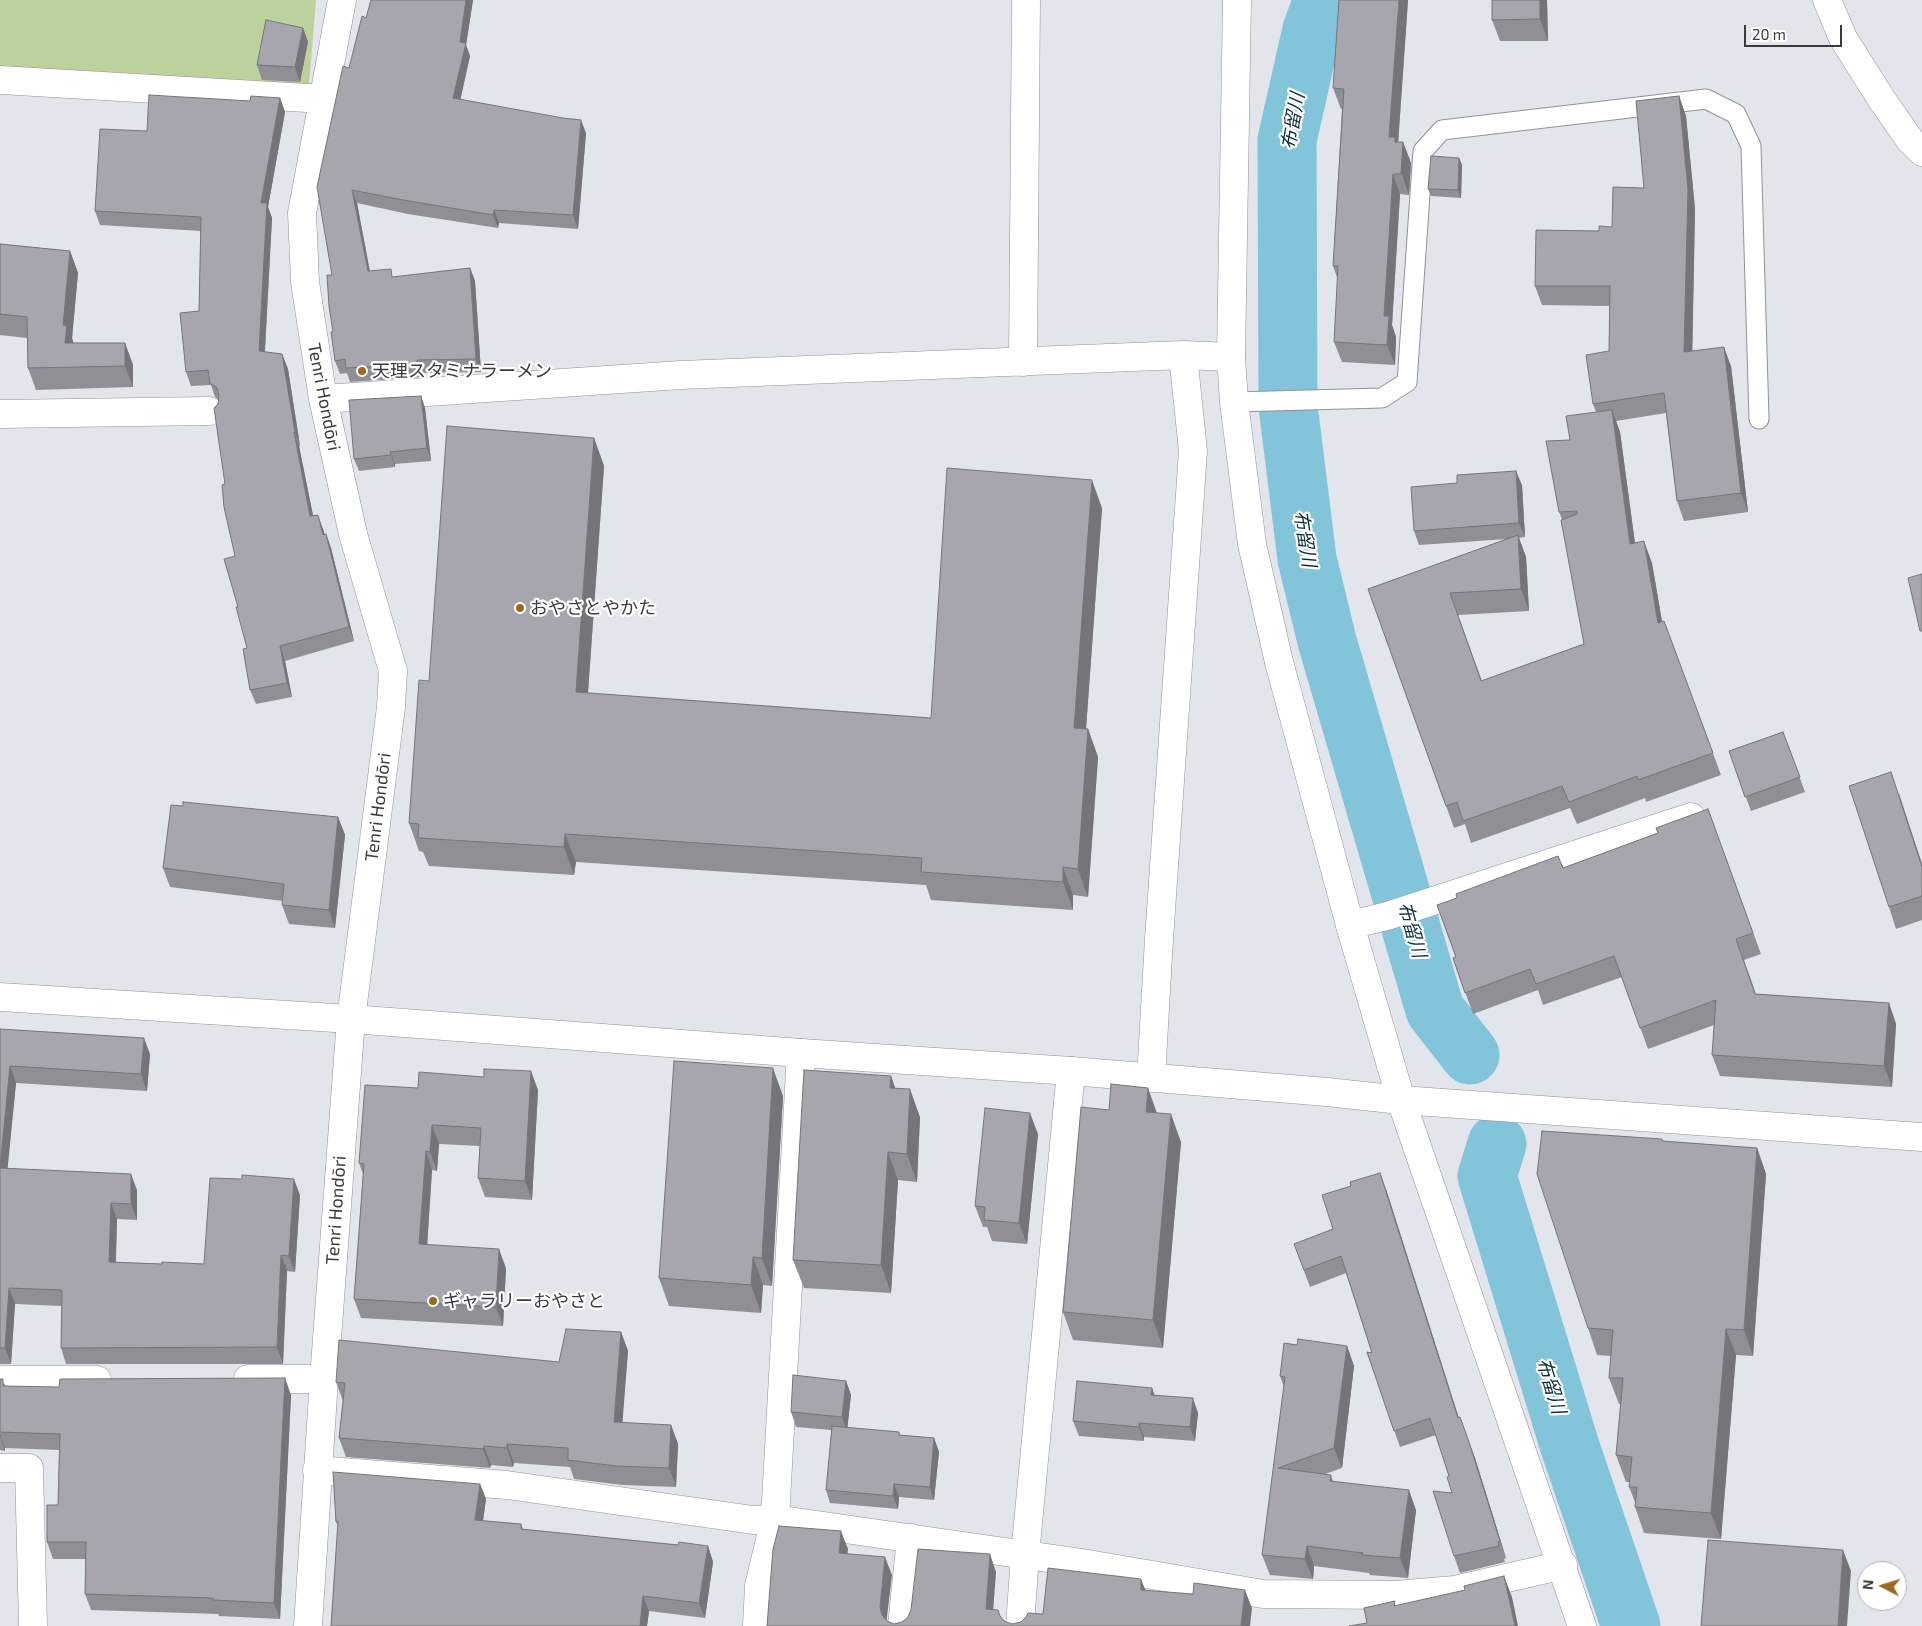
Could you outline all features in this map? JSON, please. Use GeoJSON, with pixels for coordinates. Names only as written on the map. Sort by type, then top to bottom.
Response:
{"type":"FeatureCollection","features":[{"type":"Feature","properties":{"kind":"street","name":"Tenri Hondōri"},"geometry":{"type":"LineString","coordinates":[[308,1626],[317,1470],[351,1019],[391,707],[393,671],[353,534],[323,399],[305,282],[302,213],[342,0]]}},
{"type":"Feature","properties":{"kind":"street"},"geometry":{"type":"LineString","coordinates":[[1023,362],[1026,0]]}},
{"type":"Feature","properties":{"kind":"street"},"geometry":{"type":"LineString","coordinates":[[1237,0],[1231,356],[1234,402],[1252,544],[1279,662],[1350,925],[1401,1100],[1582,1626]]}},
{"type":"Feature","properties":{"kind":"street"},"geometry":{"type":"LineString","coordinates":[[1827,0],[1848,46],[1882,100],[1910,140],[1922,152]]}},
{"type":"Feature","properties":{"kind":"street"},"geometry":{"type":"LineString","coordinates":[[0,80],[324,100]]}},
{"type":"Feature","properties":{"kind":"street"},"geometry":{"type":"LineString","coordinates":[[1151,1078],[1192,451],[1184,355]]}},
{"type":"Feature","properties":{"kind":"street"},"geometry":{"type":"LineString","coordinates":[[323,399],[682,375],[1184,355],[1231,356]]}},
{"type":"Feature","properties":{"kind":"street"},"geometry":{"type":"LineString","coordinates":[[0,414],[209,411]]}},
{"type":"Feature","properties":{"kind":"street"},"geometry":{"type":"LineString","coordinates":[[1350,925],[1387,916],[1707,812]]}},
{"type":"Feature","properties":{"kind":"street"},"geometry":{"type":"LineString","coordinates":[[0,997],[351,1019],[1071,1071],[1401,1100],[1922,1136]]}},
{"type":"Feature","properties":{"kind":"street"},"geometry":{"type":"LineString","coordinates":[[757,1626],[759,1586],[775,1519],[801,1053]]}},
{"type":"Feature","properties":{"kind":"street"},"geometry":{"type":"LineString","coordinates":[[1020,1626],[1025,1555],[1071,1071]]}},
{"type":"Feature","properties":{"kind":"street"},"geometry":{"type":"LineString","coordinates":[[226,1379],[324,1379]]}},
{"type":"Feature","properties":{"kind":"street"},"geometry":{"type":"LineString","coordinates":[[0,1380],[118,1380]]}},
{"type":"Feature","properties":{"kind":"street"},"geometry":{"type":"LineString","coordinates":[[0,1468],[29,1468],[33,1626]]}},
{"type":"Feature","properties":{"kind":"street"},"geometry":{"type":"LineString","coordinates":[[317,1470],[507,1485],[744,1519],[775,1519],[1025,1555],[1263,1594],[1395,1595],[1455,1590],[1562,1565]]}},
{"type":"Feature","properties":{"kind":"street"},"geometry":{"type":"LineString","coordinates":[[902,1626],[911,1538]]}},
{"type":"Feature","properties":{"kind":"lane"},"geometry":{"type":"LineString","coordinates":[[1234,402],[1382,398],[1407,382],[1423,151],[1442,130],[1706,99],[1736,114],[1751,146],[1759,418]]}},
{"type":"Feature","properties":{"kind":"green space"},"geometry":{"type":"Polygon","coordinates":[[[0,0],[316,0],[309,84],[0,67],[0,0]]]}},
{"type":"Feature","properties":{"kind":"building"},"geometry":{"type":"Polygon","coordinates":[[[371,0],[466,0],[460,42],[466,43],[453,98],[581,120],[573,215],[494,210],[493,215],[352,190],[368,271],[391,269],[392,277],[470,268],[476,359],[417,360],[417,364],[346,368],[345,359],[335,361],[327,275],[332,275],[317,187],[343,66],[349,68],[362,16],[366,18],[371,0]]]}},
{"type":"Feature","properties":{"kind":"building"},"geometry":{"type":"Polygon","coordinates":[[[1339,0],[1399,0],[1389,137],[1395,137],[1395,142],[1403,142],[1401,174],[1393,174],[1384,316],[1389,316],[1387,345],[1334,342],[1338,266],[1333,266],[1344,89],[1333,88],[1339,0]]]}},
{"type":"Feature","properties":{"kind":"building"},"geometry":{"type":"Polygon","coordinates":[[[1492,0],[1540,0],[1540,19],[1492,20],[1492,0]]]}},
{"type":"Feature","properties":{"kind":"building"},"geometry":{"type":"Polygon","coordinates":[[[266,20],[303,28],[295,67],[257,65],[266,20]]]}},
{"type":"Feature","properties":{"kind":"building"},"geometry":{"type":"Polygon","coordinates":[[[149,95],[250,101],[251,96],[280,98],[261,203],[267,203],[259,351],[282,354],[310,516],[318,515],[323,535],[326,534],[349,627],[280,646],[287,683],[250,690],[243,649],[247,648],[236,607],[238,607],[224,559],[235,556],[224,507],[222,485],[225,484],[214,408],[218,404],[219,396],[217,388],[210,383],[208,370],[186,372],[180,313],[199,311],[201,217],[95,211],[100,129],[147,131],[149,95]]]}},
{"type":"Feature","properties":{"kind":"building"},"geometry":{"type":"Polygon","coordinates":[[[1679,96],[1688,189],[1684,352],[1724,347],[1741,493],[1677,501],[1664,393],[1593,404],[1586,355],[1609,351],[1610,286],[1535,286],[1536,230],[1599,231],[1599,226],[1612,227],[1613,187],[1644,188],[1636,101],[1679,96]]]}},
{"type":"Feature","properties":{"kind":"building"},"geometry":{"type":"Polygon","coordinates":[[[1431,156],[1459,158],[1458,190],[1428,189],[1431,156]]]}},
{"type":"Feature","properties":{"kind":"building"},"geometry":{"type":"Polygon","coordinates":[[[0,244],[70,251],[63,325],[67,326],[65,343],[125,343],[125,366],[28,368],[27,317],[0,314],[0,244]]]}},
{"type":"Feature","properties":{"kind":"building"},"geometry":{"type":"Polygon","coordinates":[[[421,396],[427,448],[390,452],[391,455],[354,459],[349,400],[421,396]]]}},
{"type":"Feature","properties":{"kind":"building"},"geometry":{"type":"Polygon","coordinates":[[[1612,410],[1630,544],[1644,541],[1658,623],[1664,621],[1713,753],[1638,780],[1637,776],[1569,802],[1562,786],[1463,821],[1457,802],[1446,806],[1368,589],[1518,535],[1521,589],[1450,593],[1481,681],[1584,644],[1561,520],[1577,514],[1577,511],[1559,512],[1546,441],[1570,440],[1566,416],[1612,410]]]}},
{"type":"Feature","properties":{"kind":"building","name":"おやさとやかた"},"geometry":{"type":"Polygon","coordinates":[[[447,426],[594,438],[576,692],[931,718],[947,468],[1092,480],[1074,728],[1088,729],[1078,869],[1063,867],[1063,882],[921,872],[922,858],[565,834],[564,847],[418,838],[419,824],[409,823],[419,680],[429,681],[447,426]]]}},
{"type":"Feature","properties":{"kind":"building"},"geometry":{"type":"Polygon","coordinates":[[[1516,471],[1519,523],[1414,531],[1411,487],[1457,483],[1457,475],[1516,471]]]}},
{"type":"Feature","properties":{"kind":"building"},"geometry":{"type":"Polygon","coordinates":[[[1922,574],[1922,631],[1920,631],[1908,578],[1922,574]]]}},
{"type":"Feature","properties":{"kind":"building"},"geometry":{"type":"Polygon","coordinates":[[[1783,732],[1800,777],[1745,797],[1729,751],[1783,732]]]}},
{"type":"Feature","properties":{"kind":"building"},"geometry":{"type":"Polygon","coordinates":[[[1891,772],[1922,867],[1922,896],[1889,907],[1849,786],[1891,772]]]}},
{"type":"Feature","properties":{"kind":"building"},"geometry":{"type":"Polygon","coordinates":[[[183,802],[338,817],[329,910],[282,905],[284,884],[163,868],[171,805],[183,806],[183,802]]]}},
{"type":"Feature","properties":{"kind":"building"},"geometry":{"type":"Polygon","coordinates":[[[1708,809],[1753,933],[1736,939],[1755,994],[1889,1003],[1884,1066],[1712,1055],[1716,1000],[1640,1028],[1614,956],[1536,984],[1530,969],[1465,993],[1453,958],[1456,957],[1437,905],[1457,898],[1456,894],[1558,856],[1563,868],[1658,833],[1656,828],[1708,809]]]}},
{"type":"Feature","properties":{"kind":"building"},"geometry":{"type":"Polygon","coordinates":[[[0,1029],[144,1038],[141,1074],[10,1066],[0,1168],[0,1029]]]}},
{"type":"Feature","properties":{"kind":"building"},"geometry":{"type":"Polygon","coordinates":[[[674,1061],[773,1068],[762,1258],[753,1257],[751,1285],[659,1278],[674,1061]]]}},
{"type":"Feature","properties":{"kind":"building"},"geometry":{"type":"Polygon","coordinates":[[[484,1069],[531,1071],[525,1181],[478,1178],[481,1128],[432,1125],[430,1152],[426,1151],[419,1244],[499,1249],[496,1307],[354,1299],[364,1164],[359,1163],[365,1085],[418,1088],[419,1072],[484,1077],[484,1069]]]}},
{"type":"Feature","properties":{"kind":"building"},"geometry":{"type":"Polygon","coordinates":[[[804,1070],[891,1076],[890,1088],[910,1089],[907,1154],[888,1152],[881,1265],[793,1260],[804,1070]]]}},
{"type":"Feature","properties":{"kind":"building"},"geometry":{"type":"Polygon","coordinates":[[[1111,1084],[1148,1088],[1146,1112],[1171,1114],[1153,1320],[1063,1312],[1081,1107],[1109,1110],[1111,1084]]]}},
{"type":"Feature","properties":{"kind":"building"},"geometry":{"type":"Polygon","coordinates":[[[985,1108],[1030,1113],[1019,1223],[984,1220],[985,1207],[975,1206],[985,1108]]]}},
{"type":"Feature","properties":{"kind":"building"},"geometry":{"type":"Polygon","coordinates":[[[1542,1131],[1757,1148],[1744,1330],[1726,1329],[1711,1513],[1635,1507],[1637,1487],[1629,1487],[1632,1457],[1616,1455],[1623,1378],[1609,1378],[1613,1330],[1588,1328],[1537,1174],[1542,1131]]]}},
{"type":"Feature","properties":{"kind":"building"},"geometry":{"type":"Polygon","coordinates":[[[0,1168],[131,1174],[131,1204],[111,1203],[109,1262],[162,1264],[162,1262],[204,1264],[210,1178],[242,1179],[242,1175],[294,1179],[289,1256],[281,1255],[277,1347],[61,1348],[62,1290],[9,1288],[5,1348],[0,1348],[0,1168]]]}},
{"type":"Feature","properties":{"kind":"building"},"geometry":{"type":"Polygon","coordinates":[[[1380,1173],[1458,1418],[1460,1417],[1469,1442],[1500,1541],[1498,1542],[1499,1546],[1454,1556],[1433,1491],[1452,1493],[1447,1477],[1449,1476],[1430,1418],[1394,1431],[1367,1352],[1372,1353],[1341,1256],[1304,1270],[1294,1244],[1333,1229],[1322,1195],[1351,1186],[1350,1182],[1380,1173]]]}},
{"type":"Feature","properties":{"kind":"building"},"geometry":{"type":"Polygon","coordinates":[[[566,1329],[621,1332],[614,1422],[671,1425],[669,1468],[616,1466],[568,1460],[568,1448],[507,1444],[507,1448],[484,1446],[483,1449],[339,1438],[345,1383],[336,1382],[339,1340],[559,1362],[566,1329]]]}},
{"type":"Feature","properties":{"kind":"building"},"geometry":{"type":"Polygon","coordinates":[[[1298,1339],[1347,1346],[1334,1448],[1278,1468],[1331,1475],[1330,1481],[1409,1490],[1400,1558],[1362,1555],[1363,1553],[1307,1546],[1305,1559],[1262,1555],[1285,1377],[1280,1376],[1284,1343],[1297,1345],[1298,1339]]]}},
{"type":"Feature","properties":{"kind":"building"},"geometry":{"type":"Polygon","coordinates":[[[793,1375],[846,1381],[842,1417],[791,1412],[793,1375]]]}},
{"type":"Feature","properties":{"kind":"building"},"geometry":{"type":"Polygon","coordinates":[[[285,1378],[274,1603],[213,1600],[213,1598],[85,1594],[86,1542],[47,1542],[47,1505],[58,1505],[60,1434],[0,1432],[0,1379],[3,1379],[3,1386],[59,1387],[60,1379],[285,1378]]]}},
{"type":"Feature","properties":{"kind":"building"},"geometry":{"type":"Polygon","coordinates":[[[1077,1381],[1152,1388],[1151,1395],[1193,1398],[1190,1427],[1139,1423],[1139,1427],[1073,1421],[1077,1381]]]}},
{"type":"Feature","properties":{"kind":"building"},"geometry":{"type":"Polygon","coordinates":[[[832,1426],[899,1432],[899,1435],[934,1438],[930,1487],[894,1484],[893,1496],[826,1490],[832,1426]]]}},
{"type":"Feature","properties":{"kind":"building"},"geometry":{"type":"Polygon","coordinates":[[[333,1472],[480,1484],[475,1520],[521,1524],[521,1529],[678,1545],[679,1542],[708,1546],[699,1603],[643,1596],[640,1626],[331,1626],[338,1521],[336,1522],[333,1472]]]}},
{"type":"Feature","properties":{"kind":"building"},"geometry":{"type":"Polygon","coordinates":[[[779,1526],[841,1531],[839,1553],[885,1557],[880,1607],[882,1615],[887,1621],[894,1624],[902,1622],[908,1617],[911,1610],[918,1549],[990,1554],[986,1609],[998,1610],[1004,1621],[1012,1624],[1021,1622],[1028,1613],[1043,1614],[1048,1568],[1141,1579],[1141,1590],[1193,1594],[1194,1583],[1245,1590],[1241,1626],[767,1626],[773,1549],[779,1526]]]}},
{"type":"Feature","properties":{"kind":"building"},"geometry":{"type":"Polygon","coordinates":[[[1708,1540],[1843,1550],[1838,1626],[1701,1626],[1708,1540]]]}},
{"type":"Feature","properties":{"kind":"building"},"geometry":{"type":"Polygon","coordinates":[[[1504,1576],[1515,1626],[1349,1626],[1367,1623],[1364,1608],[1395,1601],[1394,1606],[1465,1590],[1464,1586],[1504,1576]]]}},
{"type":"Feature","properties":{"kind":"waterway","name":"布留川"},"geometry":{"type":"LineString","coordinates":[[1323,0],[1312,30],[1287,140],[1288,406],[1307,559],[1327,641],[1435,1010],[1470,1055]]}},
{"type":"Feature","properties":{"kind":"waterway","name":"布留川"},"geometry":{"type":"LineString","coordinates":[[1497,1144],[1487,1176],[1570,1447],[1631,1626]]}},
{"type":"Feature","properties":{"kind":"place","name":"天理スタミナラーメン"},"geometry":{"type":"Point","coordinates":[362,371]}},
{"type":"Feature","properties":{"kind":"place","name":"おやさとやかた"},"geometry":{"type":"Point","coordinates":[520,608]}},
{"type":"Feature","properties":{"kind":"place","name":"ギャラリーおやさと"},"geometry":{"type":"Point","coordinates":[433,1301]}}]}
